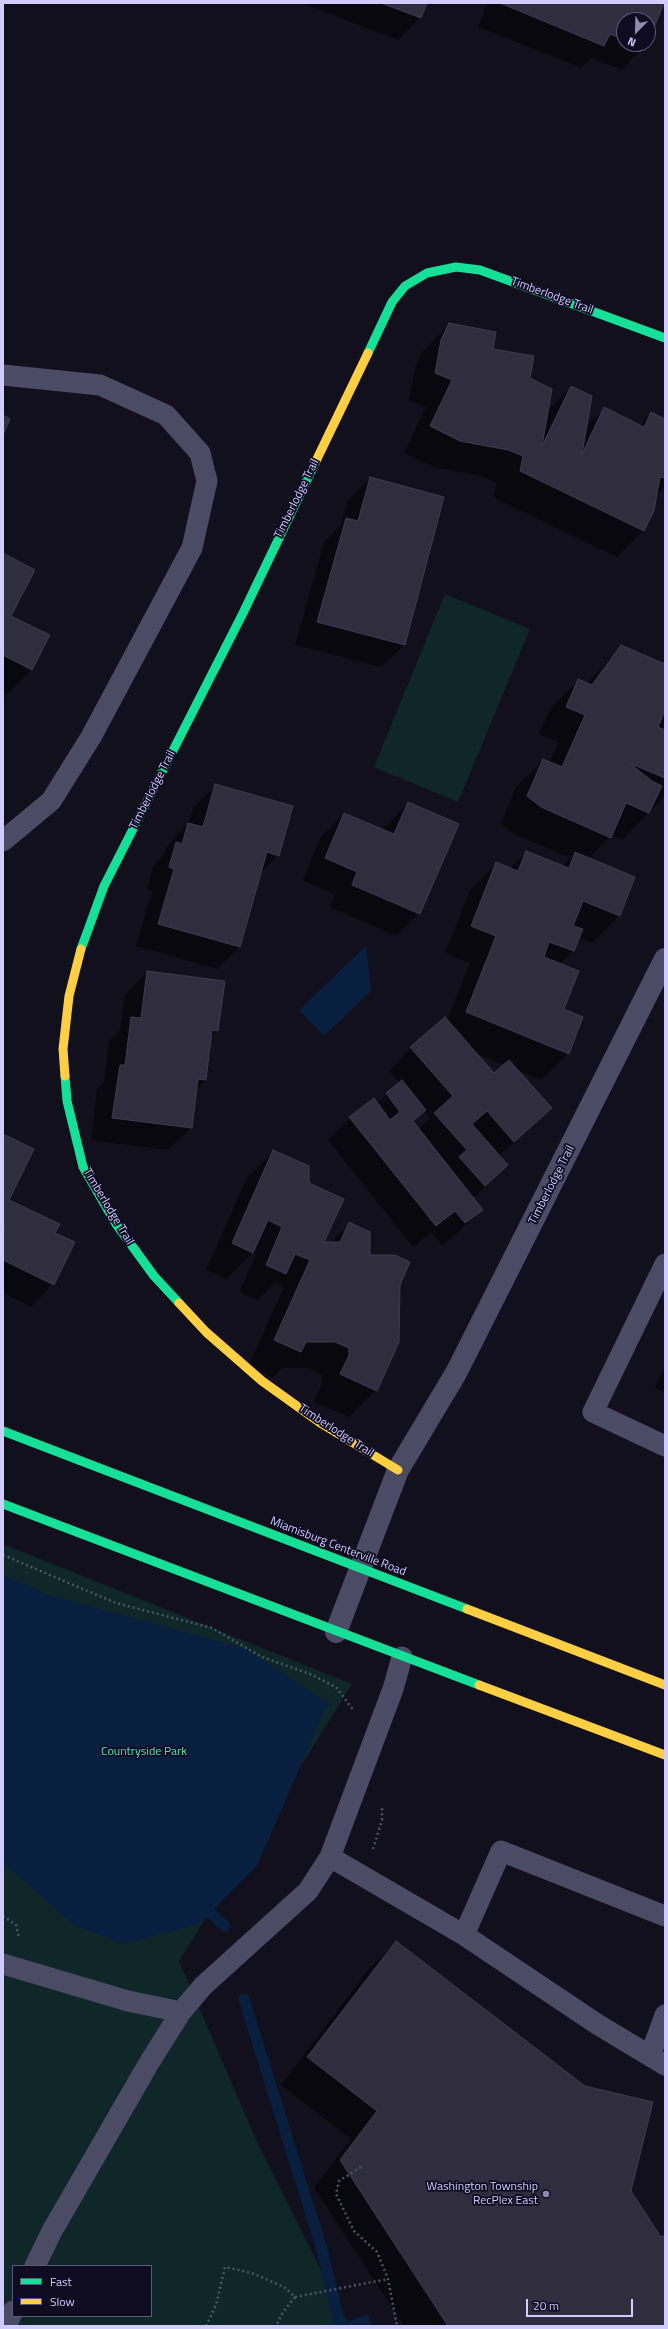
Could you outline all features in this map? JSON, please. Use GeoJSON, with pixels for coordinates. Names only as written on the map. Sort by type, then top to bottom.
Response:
{"type":"FeatureCollection","features":[{"type":"Feature","properties":{"kind":"street","name":"Timberlodge Trail"},"geometry":{"type":"LineString","coordinates":[[398,1470],[322,1424],[262,1382],[217,1342],[154,1276],[116,1224],[83,1167],[67,1101],[63,1049],[69,996],[84,940],[104,886],[243,613],[392,302],[405,286],[427,273],[456,267],[480,270],[665,338]]}},
{"type":"Feature","properties":{"kind":"street","name":"Timberlodge Trail"},"geometry":{"type":"LineString","coordinates":[[336,1632],[398,1470],[456,1373],[665,959]]}},
{"type":"Feature","properties":{"kind":"street","name":"Miamisburg Centerville Road"},"geometry":{"type":"LineString","coordinates":[[3,1431],[665,1685]]}},
{"type":"Feature","properties":{"kind":"street"},"geometry":{"type":"LineString","coordinates":[[3,1504],[336,1632],[665,1755]]}},
{"type":"Feature","properties":{"kind":"lane"},"geometry":{"type":"LineString","coordinates":[[3,375],[100,385],[166,415],[200,453],[207,481],[192,548],[91,737],[51,801],[3,841]]}},
{"type":"Feature","properties":{"kind":"lane"},"geometry":{"type":"LineString","coordinates":[[665,1264],[592,1412],[665,1446]]}},
{"type":"Feature","properties":{"kind":"lane"},"geometry":{"type":"LineString","coordinates":[[35,2265],[52,2231],[149,2062],[180,2012],[203,1986],[308,1891],[330,1858],[393,1689],[402,1657]]}},
{"type":"Feature","properties":{"kind":"lane"},"geometry":{"type":"LineString","coordinates":[[464,1935],[501,1851],[665,1916]]}},
{"type":"Feature","properties":{"kind":"lane"},"geometry":{"type":"LineString","coordinates":[[330,1858],[464,1935],[597,2024],[657,2061],[665,2015]]}},
{"type":"Feature","properties":{"kind":"lane"},"geometry":{"type":"LineString","coordinates":[[3,1964],[128,2001],[180,2012]]}},
{"type":"Feature","properties":{"kind":"lane"},"geometry":{"type":"LineString","coordinates":[[6,2326],[12,2313]]}},
{"type":"Feature","properties":{"kind":"path"},"geometry":{"type":"LineString","coordinates":[[3,1555],[116,1602],[212,1628],[262,1658],[310,1674],[336,1687],[358,1716]]}},
{"type":"Feature","properties":{"kind":"path"},"geometry":{"type":"LineString","coordinates":[[363,1877],[382,1820],[381,1799]]}},
{"type":"Feature","properties":{"kind":"path"},"geometry":{"type":"LineString","coordinates":[[361,2167],[339,2181],[336,2194],[354,2231],[377,2252],[388,2278],[397,2326]]}},
{"type":"Feature","properties":{"kind":"path"},"geometry":{"type":"LineString","coordinates":[[206,2326],[216,2305],[225,2267],[252,2273],[284,2287],[295,2297]]}},
{"type":"Feature","properties":{"kind":"path"},"geometry":{"type":"LineString","coordinates":[[276,2326],[283,2312],[295,2297],[388,2278]]}},
{"type":"Feature","properties":{"kind":"green space"},"geometry":{"type":"Polygon","coordinates":[[[445,594],[530,629],[458,802],[374,767],[445,594]]]}},
{"type":"Feature","properties":{"kind":"green space","name":"Countryside Park"},"geometry":{"type":"Polygon","coordinates":[[[3,1544],[352,1684],[179,1961],[257,2142],[349,2326],[3,2326],[3,1544]]]}},
{"type":"Feature","properties":{"kind":"water"},"geometry":{"type":"Polygon","coordinates":[[[366,946],[371,991],[324,1036],[299,1010],[366,946]]]}},
{"type":"Feature","properties":{"kind":"water"},"geometry":{"type":"Polygon","coordinates":[[[3,1575],[49,1595],[246,1649],[328,1703],[257,1866],[199,1924],[123,1944],[72,1924],[3,1862],[3,1575]]]}},
{"type":"Feature","properties":{"kind":"water"},"geometry":{"type":"Polygon","coordinates":[[[368,2314],[372,2326],[335,2326],[368,2314]]]}},
{"type":"Feature","properties":{"kind":"building"},"geometry":{"type":"Polygon","coordinates":[[[381,3],[427,3],[421,18],[381,3]]]}},
{"type":"Feature","properties":{"kind":"building"},"geometry":{"type":"Polygon","coordinates":[[[500,3],[664,3],[656,22],[656,12],[616,12],[616,37],[610,34],[604,46],[500,3]]]}},
{"type":"Feature","properties":{"kind":"building"},"geometry":{"type":"Polygon","coordinates":[[[449,323],[496,332],[493,349],[534,356],[530,378],[552,389],[542,446],[571,386],[592,396],[582,454],[604,407],[644,427],[651,412],[665,419],[665,478],[660,477],[654,511],[644,531],[520,471],[523,456],[508,450],[460,441],[430,426],[452,380],[435,373],[441,340],[449,323]]]}},
{"type":"Feature","properties":{"kind":"building"},"geometry":{"type":"Polygon","coordinates":[[[3,415],[10,419],[3,435],[3,415]]]}},
{"type":"Feature","properties":{"kind":"building"},"geometry":{"type":"Polygon","coordinates":[[[370,477],[444,497],[405,645],[317,622],[346,518],[358,521],[370,477]]]}},
{"type":"Feature","properties":{"kind":"building"},"geometry":{"type":"Polygon","coordinates":[[[3,553],[35,570],[11,616],[50,635],[32,670],[3,655],[3,553]]]}},
{"type":"Feature","properties":{"kind":"building"},"geometry":{"type":"Polygon","coordinates":[[[621,645],[665,664],[665,710],[658,727],[665,730],[665,778],[629,763],[652,781],[662,786],[649,813],[626,803],[611,838],[541,807],[527,796],[543,759],[562,767],[585,715],[566,707],[578,679],[592,685],[621,645]]]}},
{"type":"Feature","properties":{"kind":"building"},"geometry":{"type":"Polygon","coordinates":[[[215,784],[293,806],[279,856],[267,852],[240,947],[158,924],[174,869],[169,867],[176,842],[182,844],[188,823],[203,827],[215,784]]]}},
{"type":"Feature","properties":{"kind":"building"},"geometry":{"type":"Polygon","coordinates":[[[408,802],[459,824],[420,914],[352,885],[357,872],[325,858],[344,813],[394,834],[408,802]]]}},
{"type":"Feature","properties":{"kind":"building"},"geometry":{"type":"Polygon","coordinates":[[[526,851],[569,868],[575,852],[635,877],[620,916],[583,901],[573,926],[583,929],[574,951],[549,942],[544,957],[579,971],[564,1009],[583,1017],[569,1054],[466,1012],[496,936],[471,926],[496,862],[518,871],[526,851]]]}},
{"type":"Feature","properties":{"kind":"building"},"geometry":{"type":"Polygon","coordinates":[[[147,971],[225,981],[218,1031],[212,1030],[206,1080],[198,1079],[192,1128],[112,1118],[120,1065],[125,1065],[131,1017],[141,1018],[147,971]]]}},
{"type":"Feature","properties":{"kind":"building"},"geometry":{"type":"Polygon","coordinates":[[[445,1017],[494,1073],[509,1060],[552,1108],[514,1142],[487,1111],[472,1124],[508,1165],[485,1186],[459,1157],[467,1150],[434,1113],[453,1096],[410,1047],[445,1017]]]}},
{"type":"Feature","properties":{"kind":"building"},"geometry":{"type":"Polygon","coordinates":[[[402,1080],[426,1110],[413,1121],[483,1210],[465,1223],[455,1211],[436,1226],[349,1117],[374,1098],[390,1120],[400,1112],[386,1093],[402,1080]]]}},
{"type":"Feature","properties":{"kind":"building"},"geometry":{"type":"Polygon","coordinates":[[[3,1134],[34,1149],[9,1200],[60,1224],[55,1233],[75,1242],[54,1285],[3,1260],[3,1234],[5,1230],[3,1229],[3,1134]]]}},
{"type":"Feature","properties":{"kind":"building"},"geometry":{"type":"Polygon","coordinates":[[[273,1150],[309,1166],[309,1183],[344,1199],[324,1242],[340,1242],[349,1222],[370,1232],[370,1255],[395,1255],[410,1262],[400,1285],[399,1342],[377,1391],[340,1374],[349,1355],[349,1348],[335,1342],[306,1342],[301,1352],[274,1340],[310,1260],[295,1254],[286,1274],[266,1265],[282,1227],[268,1220],[253,1253],[232,1243],[273,1150]]]}},
{"type":"Feature","properties":{"kind":"building"},"geometry":{"type":"Polygon","coordinates":[[[396,1941],[585,2086],[653,2102],[631,2191],[661,2237],[665,2235],[665,2326],[448,2326],[340,2160],[377,2111],[307,2057],[396,1941]]]}},
{"type":"Feature","properties":{"kind":"waterway"},"geometry":{"type":"LineString","coordinates":[[200,1904],[225,1926]]}},
{"type":"Feature","properties":{"kind":"waterway"},"geometry":{"type":"LineString","coordinates":[[244,1999],[323,2253],[340,2326]]}},
{"type":"Feature","properties":{"kind":"traffic: fast"},"geometry":{"type":"LineString","coordinates":[[368,353],[392,302],[405,286],[427,273],[456,267],[480,270],[665,338]]}},
{"type":"Feature","properties":{"kind":"traffic: fast"},"geometry":{"type":"LineString","coordinates":[[81,949],[104,886],[243,613],[315,463]]}},
{"type":"Feature","properties":{"kind":"traffic: fast"},"geometry":{"type":"LineString","coordinates":[[65,1076],[67,1101],[83,1167],[116,1224],[154,1276],[179,1303]]}},
{"type":"Feature","properties":{"kind":"traffic: fast"},"geometry":{"type":"LineString","coordinates":[[3,1431],[467,1609]]}},
{"type":"Feature","properties":{"kind":"traffic: fast"},"geometry":{"type":"LineString","coordinates":[[3,1504],[479,1685]]}},
{"type":"Feature","properties":{"kind":"traffic: slow"},"geometry":{"type":"LineString","coordinates":[[315,463],[368,353]]}},
{"type":"Feature","properties":{"kind":"traffic: slow"},"geometry":{"type":"LineString","coordinates":[[65,1076],[63,1049],[69,996],[81,949]]}},
{"type":"Feature","properties":{"kind":"traffic: slow"},"geometry":{"type":"LineString","coordinates":[[179,1303],[206,1332],[262,1381],[322,1424],[398,1470]]}},
{"type":"Feature","properties":{"kind":"traffic: slow"},"geometry":{"type":"LineString","coordinates":[[467,1609],[665,1685]]}},
{"type":"Feature","properties":{"kind":"traffic: slow"},"geometry":{"type":"LineString","coordinates":[[479,1685],[665,1755]]}},
{"type":"Feature","properties":{"kind":"place","name":"Washington Township RecPlex East"},"geometry":{"type":"Point","coordinates":[546,2194]}}]}
